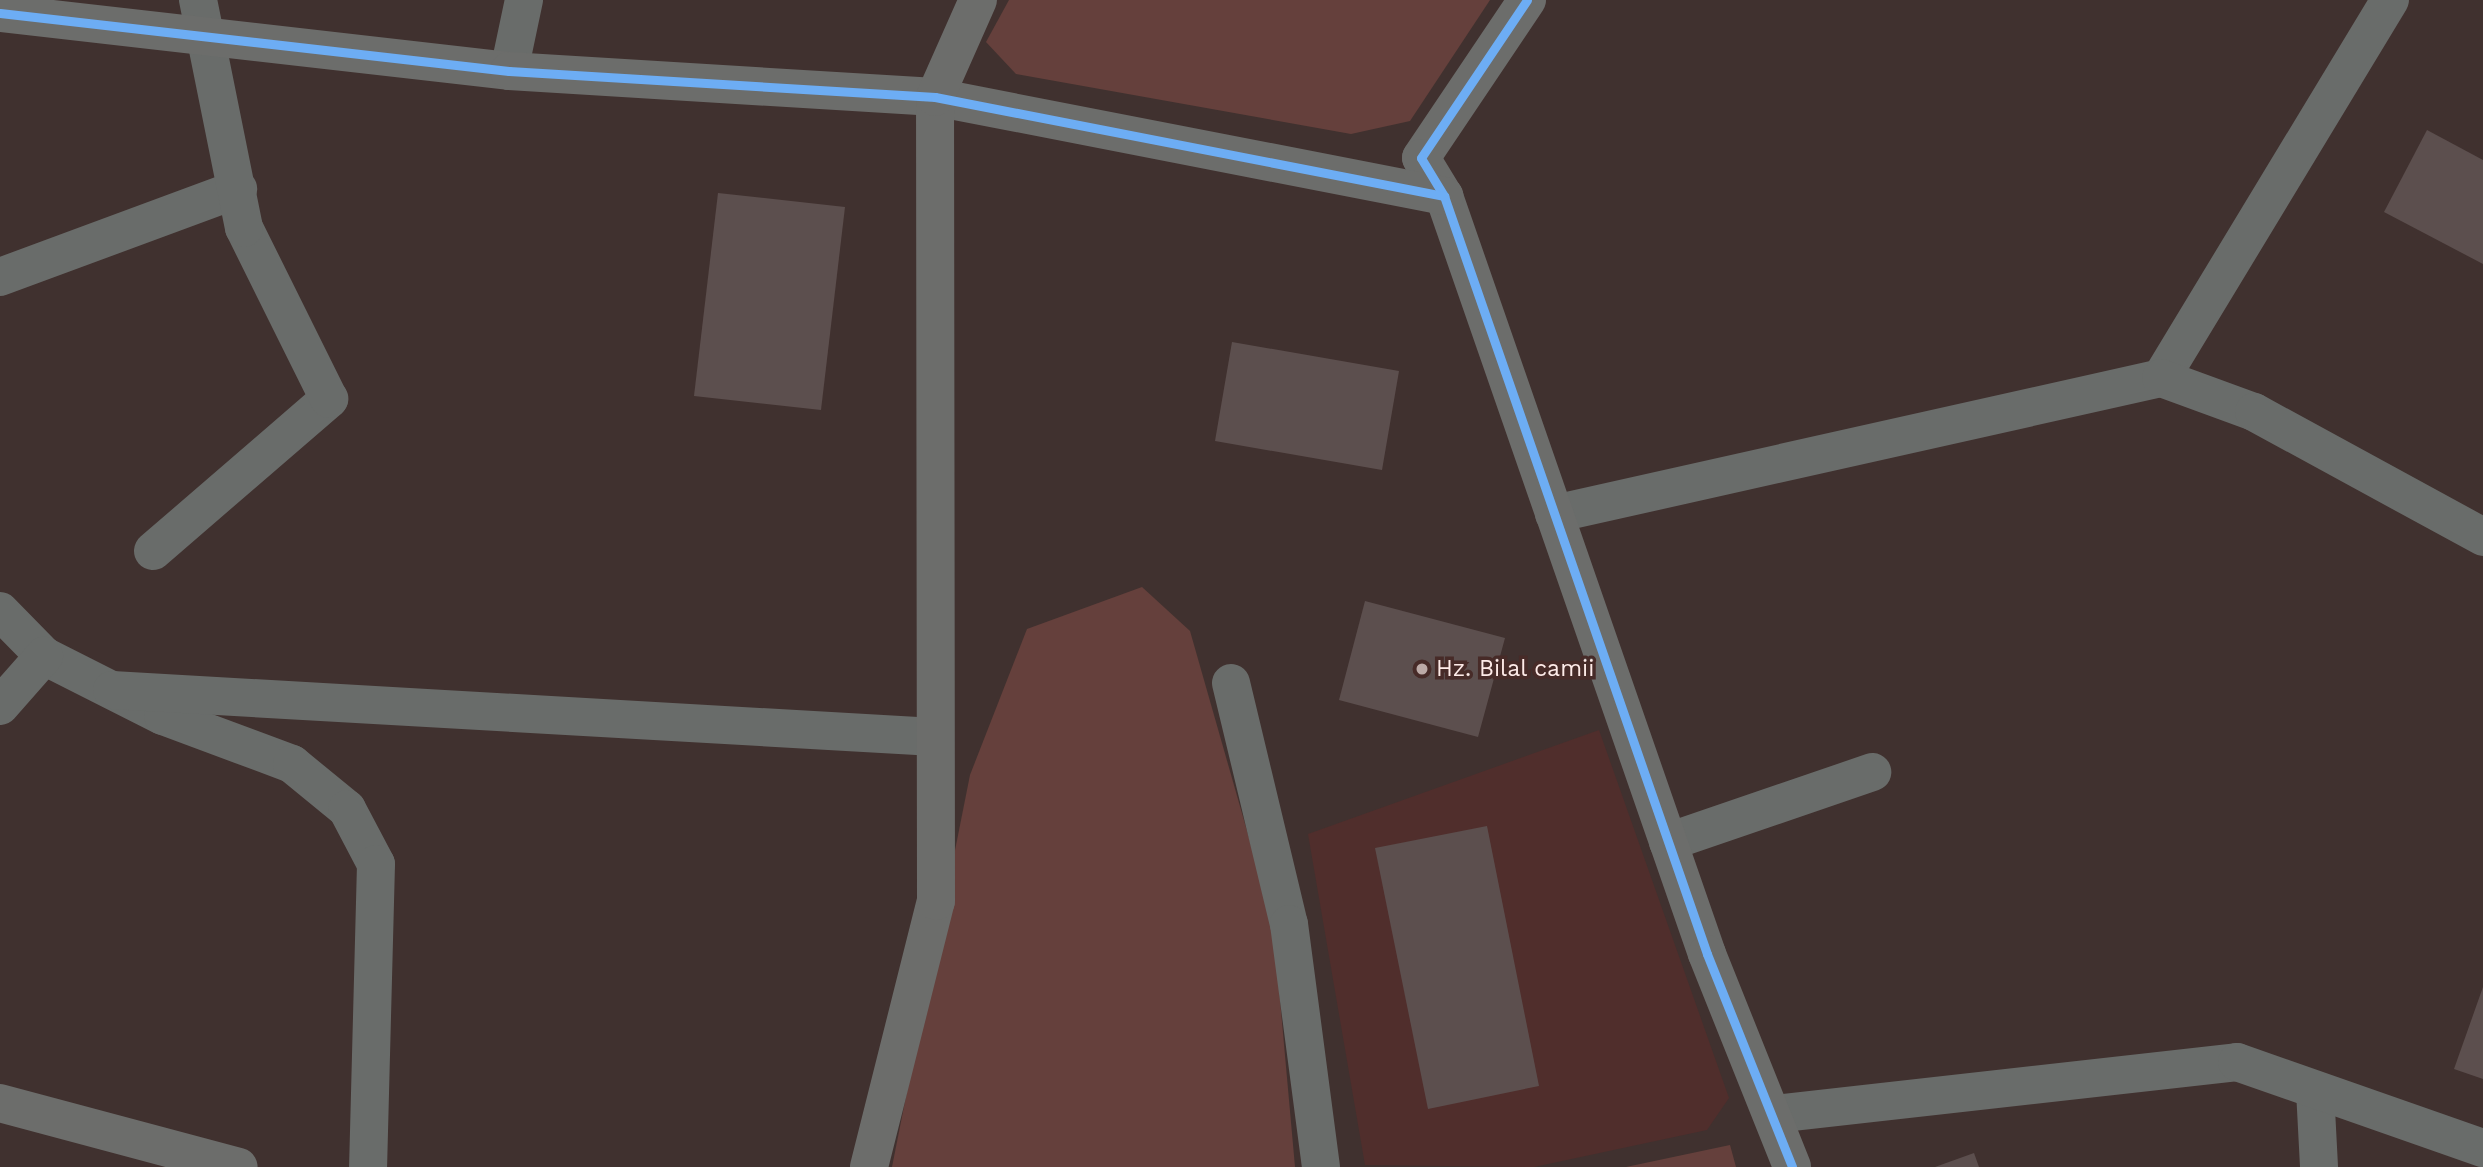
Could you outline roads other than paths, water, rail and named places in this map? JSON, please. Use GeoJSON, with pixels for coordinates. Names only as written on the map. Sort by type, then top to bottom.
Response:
{"type":"FeatureCollection","features":[{"type":"Feature","properties":{"kind":"street"},"geometry":{"type":"LineString","coordinates":[[153,551],[329,399],[244,228],[210,37],[198,0]]}},
{"type":"Feature","properties":{"kind":"street"},"geometry":{"type":"LineString","coordinates":[[509,71],[524,0]]}},
{"type":"Feature","properties":{"kind":"street"},"geometry":{"type":"LineString","coordinates":[[869,1167],[936,901],[934,97],[978,0]]}},
{"type":"Feature","properties":{"kind":"street"},"geometry":{"type":"LineString","coordinates":[[1527,0],[1421,158],[1444,196],[1668,842],[1792,1167]]}},
{"type":"Feature","properties":{"kind":"street"},"geometry":{"type":"LineString","coordinates":[[2161,379],[2390,0]]}},
{"type":"Feature","properties":{"kind":"street"},"geometry":{"type":"LineString","coordinates":[[0,13],[509,71],[934,97],[1444,196]]}},
{"type":"Feature","properties":{"kind":"street"},"geometry":{"type":"LineString","coordinates":[[0,277],[237,190]]}},
{"type":"Feature","properties":{"kind":"street"},"geometry":{"type":"LineString","coordinates":[[1554,514],[2161,379],[2254,412],[2483,537]]}},
{"type":"Feature","properties":{"kind":"street"},"geometry":{"type":"LineString","coordinates":[[0,611],[44,656],[112,690],[292,764],[347,808],[363,834],[376,864],[368,1167]]}},
{"type":"Feature","properties":{"kind":"street"},"geometry":{"type":"LineString","coordinates":[[0,706],[44,656]]}},
{"type":"Feature","properties":{"kind":"street"},"geometry":{"type":"LineString","coordinates":[[1231,683],[1289,924],[1321,1167]]}},
{"type":"Feature","properties":{"kind":"street"},"geometry":{"type":"LineString","coordinates":[[112,690],[935,737]]}},
{"type":"Feature","properties":{"kind":"street"},"geometry":{"type":"LineString","coordinates":[[1668,842],[1872,772]]}},
{"type":"Feature","properties":{"kind":"street"},"geometry":{"type":"LineString","coordinates":[[1774,1114],[2237,1062],[2483,1148]]}},
{"type":"Feature","properties":{"kind":"street"},"geometry":{"type":"LineString","coordinates":[[2315,1090],[2319,1167]]}},
{"type":"Feature","properties":{"kind":"street"},"geometry":{"type":"LineString","coordinates":[[0,1103],[239,1167]]}},
{"type":"Feature","properties":{"kind":"place","name":"Hz. Bilal camii"},"geometry":{"type":"Point","coordinates":[1422,669]}}]}
